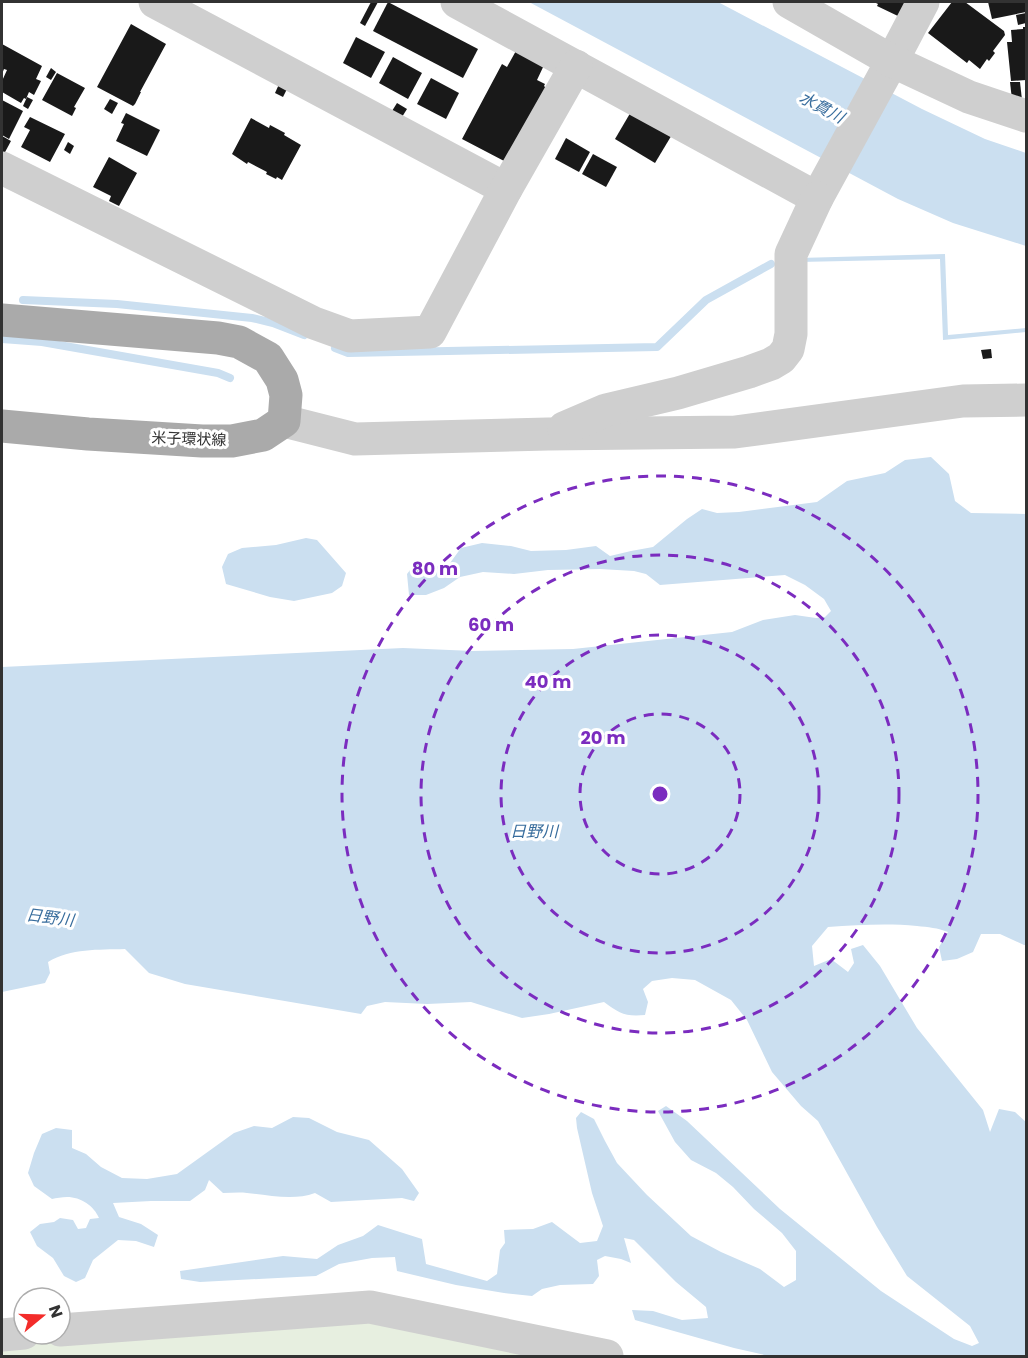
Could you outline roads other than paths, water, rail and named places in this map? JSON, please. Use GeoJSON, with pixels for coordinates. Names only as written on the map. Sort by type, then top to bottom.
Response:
{"type":"FeatureCollection","features":[{"type":"Feature","properties":{"kind":"main road"},"geometry":{"type":"LineString","coordinates":[[2,320],[218,338],[239,342],[267,358],[282,380],[286,395],[284,421]]}},
{"type":"Feature","properties":{"kind":"main road","name":"米子環状線"},"geometry":{"type":"LineString","coordinates":[[2,426],[88,435],[232,441],[263,435],[284,421]]}},
{"type":"Feature","properties":{"kind":"street"},"geometry":{"type":"LineString","coordinates":[[155,2],[506,189]]}},
{"type":"Feature","properties":{"kind":"street"},"geometry":{"type":"LineString","coordinates":[[457,2],[576,66],[824,186]]}},
{"type":"Feature","properties":{"kind":"street"},"geometry":{"type":"LineString","coordinates":[[789,2],[889,66],[1026,117]]}},
{"type":"Feature","properties":{"kind":"street"},"geometry":{"type":"LineString","coordinates":[[548,434],[606,411],[749,372],[782,358],[788,348],[791,334],[791,254],[824,186],[923,2]]}},
{"type":"Feature","properties":{"kind":"street"},"geometry":{"type":"LineString","coordinates":[[2,168],[314,323],[350,336],[430,332],[506,189],[576,66]]}},
{"type":"Feature","properties":{"kind":"street"},"geometry":{"type":"LineString","coordinates":[[284,421],[355,439],[735,432],[963,401],[1026,400]]}},
{"type":"Feature","properties":{"kind":"street"},"geometry":{"type":"LineString","coordinates":[[72,1329],[370,1307],[607,1356]]}},
{"type":"Feature","properties":{"kind":"water","name":"水貫川"},"geometry":{"type":"Polygon","coordinates":[[[529,2],[718,2],[922,109],[985,139],[1026,153],[1026,246],[953,223],[898,199],[529,2]]]}},
{"type":"Feature","properties":{"kind":"water"},"geometry":{"type":"Polygon","coordinates":[[[945,254],[948,335],[1026,328],[1026,332],[943,340],[940,259],[799,262],[799,258],[945,254]]]}},
{"type":"Feature","properties":{"kind":"water","name":"日野川"},"geometry":{"type":"Polygon","coordinates":[[[931,457],[949,474],[955,501],[971,513],[1026,514],[1026,945],[1000,934],[981,934],[973,952],[957,959],[942,961],[939,947],[948,932],[925,927],[895,925],[828,927],[812,946],[814,966],[831,959],[848,972],[854,963],[851,949],[863,945],[880,966],[917,1028],[983,1110],[990,1132],[999,1109],[1015,1112],[1026,1122],[1026,1356],[769,1356],[635,1320],[632,1310],[653,1311],[682,1320],[708,1318],[706,1307],[676,1282],[634,1240],[624,1238],[631,1263],[605,1256],[597,1260],[599,1276],[593,1284],[560,1285],[542,1289],[532,1296],[456,1285],[397,1271],[395,1257],[372,1258],[339,1264],[316,1276],[200,1282],[181,1279],[180,1271],[283,1256],[317,1259],[338,1245],[363,1236],[378,1225],[422,1239],[426,1264],[487,1281],[497,1274],[500,1250],[505,1243],[504,1230],[533,1229],[552,1222],[580,1243],[597,1241],[603,1226],[592,1193],[577,1128],[576,1118],[581,1112],[594,1119],[617,1163],[691,1236],[760,1269],[784,1287],[796,1280],[796,1251],[782,1233],[733,1187],[716,1173],[691,1160],[675,1142],[658,1111],[666,1106],[687,1121],[780,1209],[881,1291],[954,1339],[972,1346],[979,1343],[970,1326],[907,1276],[818,1121],[801,1106],[772,1072],[747,1020],[731,1000],[695,980],[672,978],[652,981],[643,989],[648,1002],[645,1015],[623,1013],[604,1002],[522,1018],[471,1002],[427,1004],[385,1002],[367,1006],[361,1014],[185,984],[149,973],[125,949],[85,951],[57,957],[48,962],[50,973],[45,983],[2,992],[2,667],[403,648],[473,651],[573,649],[732,632],[763,620],[795,615],[825,617],[831,611],[824,599],[805,585],[785,575],[660,585],[646,574],[634,571],[600,569],[548,570],[514,574],[483,572],[460,577],[444,588],[426,595],[409,595],[407,574],[416,562],[438,567],[450,563],[461,548],[482,543],[531,551],[596,546],[610,556],[653,547],[702,509],[717,513],[739,512],[817,502],[847,481],[885,473],[905,460],[931,457]]]}},
{"type":"Feature","properties":{"kind":"water"},"geometry":{"type":"Polygon","coordinates":[[[306,538],[317,540],[346,573],[342,586],[332,593],[294,601],[270,597],[226,584],[222,567],[228,554],[242,548],[276,545],[306,538]]]}},
{"type":"Feature","properties":{"kind":"water"},"geometry":{"type":"Polygon","coordinates":[[[293,1117],[309,1118],[337,1132],[369,1140],[402,1169],[419,1193],[414,1201],[402,1198],[331,1202],[315,1193],[290,1197],[223,1193],[209,1180],[205,1190],[190,1201],[113,1203],[119,1217],[141,1224],[158,1235],[154,1247],[136,1241],[118,1240],[93,1260],[85,1278],[76,1282],[64,1276],[53,1258],[37,1246],[30,1232],[40,1224],[54,1222],[60,1218],[73,1220],[78,1229],[86,1228],[90,1219],[99,1218],[94,1210],[82,1200],[72,1197],[52,1199],[34,1186],[28,1173],[42,1134],[56,1128],[72,1130],[72,1148],[86,1154],[101,1167],[122,1178],[147,1179],[177,1174],[234,1133],[254,1126],[272,1128],[293,1117]]]}},
{"type":"Feature","properties":{"kind":"waterway"},"geometry":{"type":"LineString","coordinates":[[335,348],[348,353],[657,347],[706,300],[771,264]]}},
{"type":"Feature","properties":{"kind":"waterway"},"geometry":{"type":"LineString","coordinates":[[23,300],[117,304],[252,318],[304,335]]}},
{"type":"Feature","properties":{"kind":"waterway"},"geometry":{"type":"LineString","coordinates":[[2,339],[42,342],[218,373],[230,378]]}}]}
